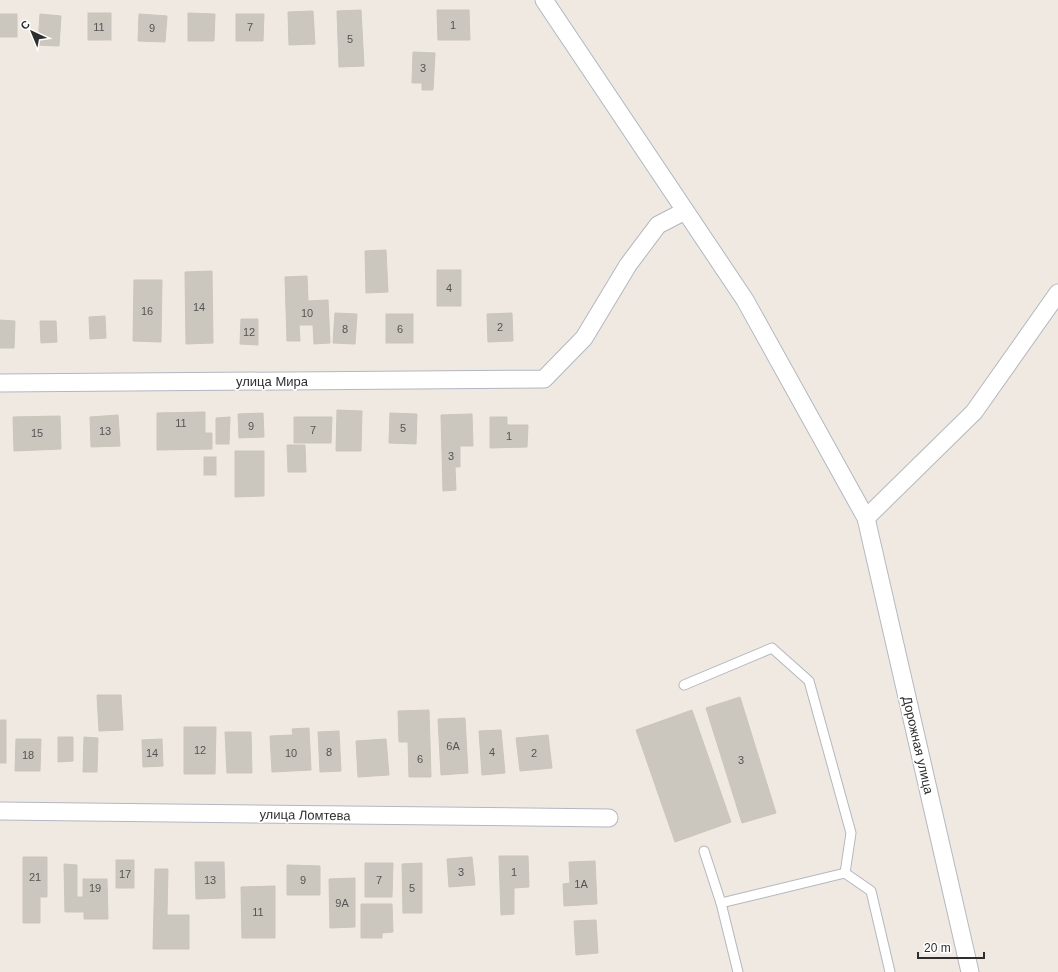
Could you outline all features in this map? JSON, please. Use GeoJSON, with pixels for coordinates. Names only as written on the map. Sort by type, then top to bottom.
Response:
{"type":"FeatureCollection","features":[{"type":"Feature","properties":{"kind":"street","name":"Дорожная улица"},"geometry":{"type":"LineString","coordinates":[[544,0],[745,300],[866,518],[970,972]]}},
{"type":"Feature","properties":{"kind":"street","name":"улица Мира"},"geometry":{"type":"LineString","coordinates":[[0,383],[544,379],[584,338],[628,265],[658,224],[685,211]]}},
{"type":"Feature","properties":{"kind":"street"},"geometry":{"type":"LineString","coordinates":[[866,518],[974,412],[1058,293]]}},
{"type":"Feature","properties":{"kind":"street","name":"улица Ломтева"},"geometry":{"type":"LineString","coordinates":[[0,811],[610,818]]}},
{"type":"Feature","properties":{"kind":"lane"},"geometry":{"type":"LineString","coordinates":[[684,685],[772,648],[808,681],[851,834],[845,873]]}},
{"type":"Feature","properties":{"kind":"lane"},"geometry":{"type":"LineString","coordinates":[[704,851],[722,903],[738,972]]}},
{"type":"Feature","properties":{"kind":"lane"},"geometry":{"type":"LineString","coordinates":[[722,903],[845,873],[871,891],[890,972]]}},
{"type":"Feature","properties":{"kind":"building"},"geometry":{"type":"Polygon","coordinates":[[[361,10],[364,66],[339,67],[337,11],[361,10]]]}},
{"type":"Feature","properties":{"kind":"building"},"geometry":{"type":"Polygon","coordinates":[[[437,10],[469,10],[470,40],[438,40],[437,10]]]}},
{"type":"Feature","properties":{"kind":"building"},"geometry":{"type":"Polygon","coordinates":[[[313,11],[315,44],[289,45],[288,12],[313,11]]]}},
{"type":"Feature","properties":{"kind":"building"},"geometry":{"type":"Polygon","coordinates":[[[88,13],[111,13],[111,40],[88,40],[88,13]]]}},
{"type":"Feature","properties":{"kind":"building"},"geometry":{"type":"Polygon","coordinates":[[[188,13],[215,14],[214,41],[188,41],[188,13]]]}},
{"type":"Feature","properties":{"kind":"building"},"geometry":{"type":"Polygon","coordinates":[[[0,14],[17,14],[17,37],[0,37],[0,14]]]}},
{"type":"Feature","properties":{"kind":"building"},"geometry":{"type":"Polygon","coordinates":[[[40,14],[61,16],[59,46],[38,45],[40,14]]]}},
{"type":"Feature","properties":{"kind":"building"},"geometry":{"type":"Polygon","coordinates":[[[139,14],[167,16],[165,42],[138,41],[139,14]]]}},
{"type":"Feature","properties":{"kind":"building"},"geometry":{"type":"Polygon","coordinates":[[[236,14],[264,14],[263,41],[236,41],[236,14]]]}},
{"type":"Feature","properties":{"kind":"building"},"geometry":{"type":"Polygon","coordinates":[[[413,52],[435,53],[433,90],[422,90],[422,83],[412,83],[413,52]]]}},
{"type":"Feature","properties":{"kind":"building"},"geometry":{"type":"Polygon","coordinates":[[[386,250],[388,292],[366,293],[365,251],[386,250]]]}},
{"type":"Feature","properties":{"kind":"building"},"geometry":{"type":"Polygon","coordinates":[[[437,270],[461,270],[461,306],[437,306],[437,270]]]}},
{"type":"Feature","properties":{"kind":"building"},"geometry":{"type":"Polygon","coordinates":[[[212,271],[213,343],[186,344],[185,272],[212,271]]]}},
{"type":"Feature","properties":{"kind":"building"},"geometry":{"type":"Polygon","coordinates":[[[307,276],[308,301],[328,300],[330,343],[314,344],[313,325],[299,325],[300,341],[287,341],[285,277],[307,276]]]}},
{"type":"Feature","properties":{"kind":"building"},"geometry":{"type":"Polygon","coordinates":[[[134,280],[162,280],[161,342],[133,341],[134,280]]]}},
{"type":"Feature","properties":{"kind":"building"},"geometry":{"type":"Polygon","coordinates":[[[335,313],[357,314],[355,344],[333,343],[335,313]]]}},
{"type":"Feature","properties":{"kind":"building"},"geometry":{"type":"Polygon","coordinates":[[[512,313],[513,341],[488,342],[487,314],[512,313]]]}},
{"type":"Feature","properties":{"kind":"building"},"geometry":{"type":"Polygon","coordinates":[[[386,314],[413,314],[413,343],[386,343],[386,314]]]}},
{"type":"Feature","properties":{"kind":"building"},"geometry":{"type":"Polygon","coordinates":[[[105,316],[106,338],[90,339],[89,317],[105,316]]]}},
{"type":"Feature","properties":{"kind":"building"},"geometry":{"type":"Polygon","coordinates":[[[241,319],[258,319],[258,345],[240,344],[241,319]]]}},
{"type":"Feature","properties":{"kind":"building"},"geometry":{"type":"Polygon","coordinates":[[[0,320],[15,321],[14,348],[0,348],[0,320]]]}},
{"type":"Feature","properties":{"kind":"building"},"geometry":{"type":"Polygon","coordinates":[[[40,321],[56,321],[57,342],[41,343],[40,321]]]}},
{"type":"Feature","properties":{"kind":"building"},"geometry":{"type":"Polygon","coordinates":[[[337,410],[362,411],[361,451],[336,451],[337,410]]]}},
{"type":"Feature","properties":{"kind":"building"},"geometry":{"type":"Polygon","coordinates":[[[205,412],[205,433],[212,433],[212,449],[157,450],[157,413],[205,412]]]}},
{"type":"Feature","properties":{"kind":"building"},"geometry":{"type":"Polygon","coordinates":[[[263,413],[264,437],[239,438],[238,414],[263,413]]]}},
{"type":"Feature","properties":{"kind":"building"},"geometry":{"type":"Polygon","coordinates":[[[390,413],[417,414],[416,444],[389,443],[390,413]]]}},
{"type":"Feature","properties":{"kind":"building"},"geometry":{"type":"Polygon","coordinates":[[[472,414],[473,446],[460,446],[460,467],[455,467],[456,490],[443,491],[441,415],[472,414]]]}},
{"type":"Feature","properties":{"kind":"building"},"geometry":{"type":"Polygon","coordinates":[[[118,415],[120,446],[91,447],[90,417],[118,415]]]}},
{"type":"Feature","properties":{"kind":"building"},"geometry":{"type":"Polygon","coordinates":[[[60,416],[61,449],[14,451],[13,417],[60,416]]]}},
{"type":"Feature","properties":{"kind":"building"},"geometry":{"type":"Polygon","coordinates":[[[230,417],[229,444],[216,444],[216,418],[230,417]]]}},
{"type":"Feature","properties":{"kind":"building"},"geometry":{"type":"Polygon","coordinates":[[[294,417],[332,417],[331,443],[294,443],[294,417]]]}},
{"type":"Feature","properties":{"kind":"building"},"geometry":{"type":"Polygon","coordinates":[[[490,417],[507,417],[507,425],[528,425],[527,447],[490,448],[490,417]]]}},
{"type":"Feature","properties":{"kind":"building"},"geometry":{"type":"Polygon","coordinates":[[[287,445],[305,445],[306,472],[288,472],[287,445]]]}},
{"type":"Feature","properties":{"kind":"building"},"geometry":{"type":"Polygon","coordinates":[[[235,451],[264,451],[264,496],[235,497],[235,451]]]}},
{"type":"Feature","properties":{"kind":"building"},"geometry":{"type":"Polygon","coordinates":[[[204,457],[216,457],[216,475],[204,475],[204,457]]]}},
{"type":"Feature","properties":{"kind":"building"},"geometry":{"type":"Polygon","coordinates":[[[97,695],[121,695],[123,730],[99,731],[97,695]]]}},
{"type":"Feature","properties":{"kind":"building"},"geometry":{"type":"Polygon","coordinates":[[[740,697],[776,813],[742,823],[706,708],[740,697]]]}},
{"type":"Feature","properties":{"kind":"building"},"geometry":{"type":"Polygon","coordinates":[[[429,710],[431,777],[409,777],[408,742],[399,742],[398,711],[429,710]]]}},
{"type":"Feature","properties":{"kind":"building"},"geometry":{"type":"Polygon","coordinates":[[[692,710],[731,822],[675,842],[636,730],[692,710]]]}},
{"type":"Feature","properties":{"kind":"building"},"geometry":{"type":"Polygon","coordinates":[[[465,718],[468,773],[441,775],[438,719],[465,718]]]}},
{"type":"Feature","properties":{"kind":"building"},"geometry":{"type":"Polygon","coordinates":[[[0,720],[6,720],[6,763],[0,763],[0,720]]]}},
{"type":"Feature","properties":{"kind":"building"},"geometry":{"type":"Polygon","coordinates":[[[184,727],[216,727],[215,774],[184,774],[184,727]]]}},
{"type":"Feature","properties":{"kind":"building"},"geometry":{"type":"Polygon","coordinates":[[[309,728],[311,770],[272,772],[270,736],[293,735],[292,729],[309,728]]]}},
{"type":"Feature","properties":{"kind":"building"},"geometry":{"type":"Polygon","coordinates":[[[501,730],[505,773],[482,775],[479,731],[501,730]]]}},
{"type":"Feature","properties":{"kind":"building"},"geometry":{"type":"Polygon","coordinates":[[[339,731],[341,771],[320,772],[318,732],[339,731]]]}},
{"type":"Feature","properties":{"kind":"building"},"geometry":{"type":"Polygon","coordinates":[[[225,732],[251,732],[252,773],[227,773],[225,732]]]}},
{"type":"Feature","properties":{"kind":"building"},"geometry":{"type":"Polygon","coordinates":[[[548,735],[552,768],[520,771],[516,738],[548,735]]]}},
{"type":"Feature","properties":{"kind":"building"},"geometry":{"type":"Polygon","coordinates":[[[58,737],[73,737],[73,761],[58,762],[58,737]]]}},
{"type":"Feature","properties":{"kind":"building"},"geometry":{"type":"Polygon","coordinates":[[[84,737],[98,738],[97,772],[83,772],[84,737]]]}},
{"type":"Feature","properties":{"kind":"building"},"geometry":{"type":"Polygon","coordinates":[[[16,739],[41,739],[40,771],[15,771],[16,739]]]}},
{"type":"Feature","properties":{"kind":"building"},"geometry":{"type":"Polygon","coordinates":[[[162,739],[163,766],[143,767],[142,740],[162,739]]]}},
{"type":"Feature","properties":{"kind":"building"},"geometry":{"type":"Polygon","coordinates":[[[386,739],[389,775],[358,777],[356,741],[386,739]]]}},
{"type":"Feature","properties":{"kind":"building"},"geometry":{"type":"Polygon","coordinates":[[[499,856],[528,856],[529,887],[514,888],[514,914],[501,915],[499,856]]]}},
{"type":"Feature","properties":{"kind":"building"},"geometry":{"type":"Polygon","coordinates":[[[23,857],[47,857],[47,897],[40,897],[40,923],[23,923],[23,857]]]}},
{"type":"Feature","properties":{"kind":"building"},"geometry":{"type":"Polygon","coordinates":[[[472,857],[475,885],[449,887],[447,859],[472,857]]]}},
{"type":"Feature","properties":{"kind":"building"},"geometry":{"type":"Polygon","coordinates":[[[116,860],[134,860],[134,888],[116,888],[116,860]]]}},
{"type":"Feature","properties":{"kind":"building"},"geometry":{"type":"Polygon","coordinates":[[[595,861],[597,904],[564,906],[563,884],[570,883],[569,862],[595,861]]]}},
{"type":"Feature","properties":{"kind":"building"},"geometry":{"type":"Polygon","coordinates":[[[195,862],[224,862],[225,898],[196,899],[195,862]]]}},
{"type":"Feature","properties":{"kind":"building"},"geometry":{"type":"Polygon","coordinates":[[[365,863],[393,863],[392,897],[365,897],[365,863]]]}},
{"type":"Feature","properties":{"kind":"building"},"geometry":{"type":"Polygon","coordinates":[[[422,863],[422,913],[403,913],[402,864],[422,863]]]}},
{"type":"Feature","properties":{"kind":"building"},"geometry":{"type":"Polygon","coordinates":[[[64,864],[77,865],[77,897],[83,897],[83,879],[107,879],[108,919],[84,919],[84,912],[65,912],[64,864]]]}},
{"type":"Feature","properties":{"kind":"building"},"geometry":{"type":"Polygon","coordinates":[[[287,865],[320,866],[320,895],[287,895],[287,865]]]}},
{"type":"Feature","properties":{"kind":"building"},"geometry":{"type":"Polygon","coordinates":[[[155,869],[168,869],[167,915],[189,915],[189,949],[153,949],[155,869]]]}},
{"type":"Feature","properties":{"kind":"building"},"geometry":{"type":"Polygon","coordinates":[[[355,878],[355,927],[330,928],[329,879],[355,878]]]}},
{"type":"Feature","properties":{"kind":"building"},"geometry":{"type":"Polygon","coordinates":[[[275,886],[275,938],[242,938],[241,887],[275,886]]]}},
{"type":"Feature","properties":{"kind":"building"},"geometry":{"type":"Polygon","coordinates":[[[361,904],[392,904],[393,932],[382,933],[382,938],[361,938],[361,904]]]}},
{"type":"Feature","properties":{"kind":"building"},"geometry":{"type":"Polygon","coordinates":[[[596,920],[598,953],[576,955],[574,921],[596,920]]]}}]}
